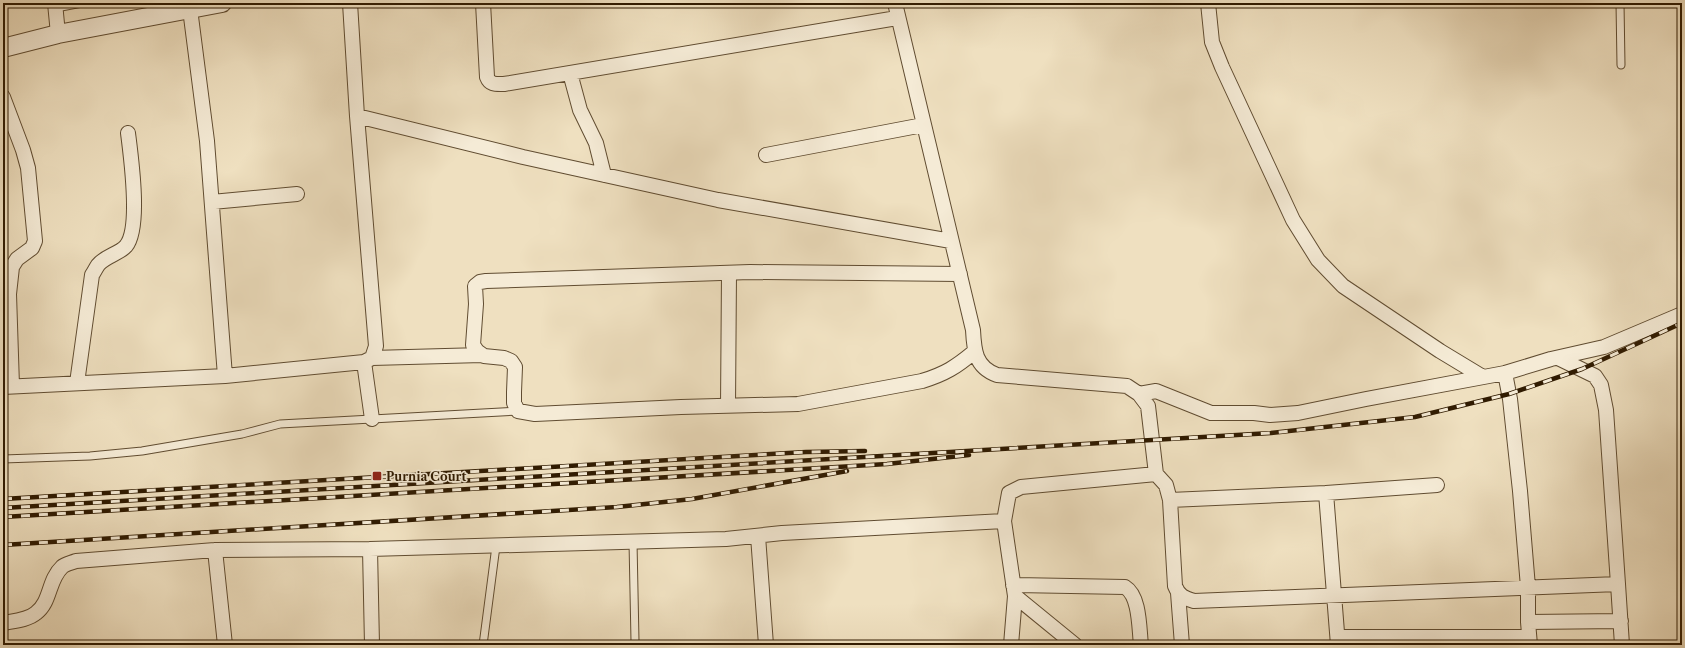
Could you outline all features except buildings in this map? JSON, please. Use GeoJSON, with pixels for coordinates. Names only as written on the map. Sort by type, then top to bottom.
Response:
{"type":"FeatureCollection","features":[{"type":"Feature","properties":{"kind":"street"},"geometry":{"type":"LineString","coordinates":[[3,48],[58,34],[222,3]]}},
{"type":"Feature","properties":{"kind":"street"},"geometry":{"type":"LineString","coordinates":[[350,3],[357,116],[376,346],[368,360],[372,419]]}},
{"type":"Feature","properties":{"kind":"street"},"geometry":{"type":"LineString","coordinates":[[483,3],[487,77],[493,84],[504,84],[897,18]]}},
{"type":"Feature","properties":{"kind":"street"},"geometry":{"type":"LineString","coordinates":[[894,3],[950,241],[960,274],[973,330],[974,352],[986,371],[997,375],[1127,386],[1139,394],[1148,406],[1156,474],[1166,485],[1170,500],[1175,586],[1178,593],[1182,645]]}},
{"type":"Feature","properties":{"kind":"street"},"geometry":{"type":"LineString","coordinates":[[1208,3],[1212,42],[1222,67],[1293,220],[1318,260],[1343,286],[1434,347],[1483,377]]}},
{"type":"Feature","properties":{"kind":"street"},"geometry":{"type":"LineString","coordinates":[[55,6],[58,34]]}},
{"type":"Feature","properties":{"kind":"street"},"geometry":{"type":"LineString","coordinates":[[190,9],[207,141],[225,376]]}},
{"type":"Feature","properties":{"kind":"street"},"geometry":{"type":"LineString","coordinates":[[570,73],[580,110],[596,143],[604,175]]}},
{"type":"Feature","properties":{"kind":"street"},"geometry":{"type":"LineString","coordinates":[[3,97],[23,150],[28,168],[35,241],[32,248],[17,259],[12,267],[6,294],[8,387],[225,376],[368,360],[482,355],[504,358],[511,361],[515,366],[514,403],[518,411],[535,414],[798,404],[922,381],[942,375],[958,365],[974,352]]}},
{"type":"Feature","properties":{"kind":"street"},"geometry":{"type":"LineString","coordinates":[[357,116],[522,157],[718,200],[950,241]]}},
{"type":"Feature","properties":{"kind":"street"},"geometry":{"type":"LineString","coordinates":[[766,155],[923,125]]}},
{"type":"Feature","properties":{"kind":"street"},"geometry":{"type":"LineString","coordinates":[[77,383],[92,275],[99,264],[125,247],[129,242],[133,228],[133,190],[128,133]]}},
{"type":"Feature","properties":{"kind":"street"},"geometry":{"type":"LineString","coordinates":[[212,202],[296,194]]}},
{"type":"Feature","properties":{"kind":"street"},"geometry":{"type":"LineString","coordinates":[[482,355],[476,351],[474,345],[476,304],[475,286],[480,282],[729,273],[960,274]]}},
{"type":"Feature","properties":{"kind":"street"},"geometry":{"type":"LineString","coordinates":[[728,406],[729,273]]}},
{"type":"Feature","properties":{"kind":"street"},"geometry":{"type":"LineString","coordinates":[[1139,394],[1156,391],[1211,413],[1254,413],[1270,415],[1298,413],[1366,398],[1505,373],[1604,347],[1682,314]]}},
{"type":"Feature","properties":{"kind":"street"},"geometry":{"type":"LineString","coordinates":[[1558,358],[1595,376],[1601,385],[1606,410],[1622,645]]}},
{"type":"Feature","properties":{"kind":"street"},"geometry":{"type":"LineString","coordinates":[[1326,493],[1338,641],[1530,641],[1528,622],[1528,587],[1520,491],[1510,399],[1505,373]]}},
{"type":"Feature","properties":{"kind":"street"},"geometry":{"type":"LineString","coordinates":[[1011,645],[1014,619],[1014,591],[1004,521],[1009,493],[1021,487],[1156,474]]}},
{"type":"Feature","properties":{"kind":"street"},"geometry":{"type":"LineString","coordinates":[[1170,500],[1326,493],[1437,485]]}},
{"type":"Feature","properties":{"kind":"street"},"geometry":{"type":"LineString","coordinates":[[3,623],[19,620],[35,614],[43,607],[54,575],[63,566],[76,560],[215,550],[370,550],[726,539],[1004,521]]}},
{"type":"Feature","properties":{"kind":"street"},"geometry":{"type":"LineString","coordinates":[[758,536],[766,645]]}},
{"type":"Feature","properties":{"kind":"street"},"geometry":{"type":"LineString","coordinates":[[215,550],[225,645]]}},
{"type":"Feature","properties":{"kind":"street"},"geometry":{"type":"LineString","coordinates":[[370,550],[372,645]]}},
{"type":"Feature","properties":{"kind":"street"},"geometry":{"type":"LineString","coordinates":[[1178,593],[1184,599],[1194,601],[1334,594],[1618,584]]}},
{"type":"Feature","properties":{"kind":"street"},"geometry":{"type":"LineString","coordinates":[[1014,591],[1125,586],[1130,590],[1136,602],[1141,645]]}},
{"type":"Feature","properties":{"kind":"street"},"geometry":{"type":"LineString","coordinates":[[1014,591],[1075,645]]}},
{"type":"Feature","properties":{"kind":"street"},"geometry":{"type":"LineString","coordinates":[[1528,622],[1621,621]]}},
{"type":"Feature","properties":{"kind":"lane"},"geometry":{"type":"LineString","coordinates":[[55,6],[82,3]]}},
{"type":"Feature","properties":{"kind":"lane"},"geometry":{"type":"LineString","coordinates":[[1620,3],[1621,64]]}},
{"type":"Feature","properties":{"kind":"lane"},"geometry":{"type":"LineString","coordinates":[[3,459],[90,456],[142,451],[242,434],[280,424],[518,411]]}},
{"type":"Feature","properties":{"kind":"lane"},"geometry":{"type":"LineString","coordinates":[[634,542],[635,641]]}},
{"type":"Feature","properties":{"kind":"lane"},"geometry":{"type":"LineString","coordinates":[[483,645],[496,546]]}},
{"type":"Feature","properties":{"kind":"railway"},"geometry":{"type":"LineString","coordinates":[[3,508],[1271,433],[1415,417],[1509,394],[1582,369],[1682,323]]}},
{"type":"Feature","properties":{"kind":"railway"},"geometry":{"type":"LineString","coordinates":[[3,499],[806,452],[865,451]]}},
{"type":"Feature","properties":{"kind":"railway"},"geometry":{"type":"LineString","coordinates":[[3,517],[887,464],[969,455]]}},
{"type":"Feature","properties":{"kind":"railway"},"geometry":{"type":"LineString","coordinates":[[3,545],[617,507],[692,499],[847,471]]}},
{"type":"Feature","properties":{"kind":"place","name":"Purnia Court"},"geometry":{"type":"Point","coordinates":[377,476]}}]}
